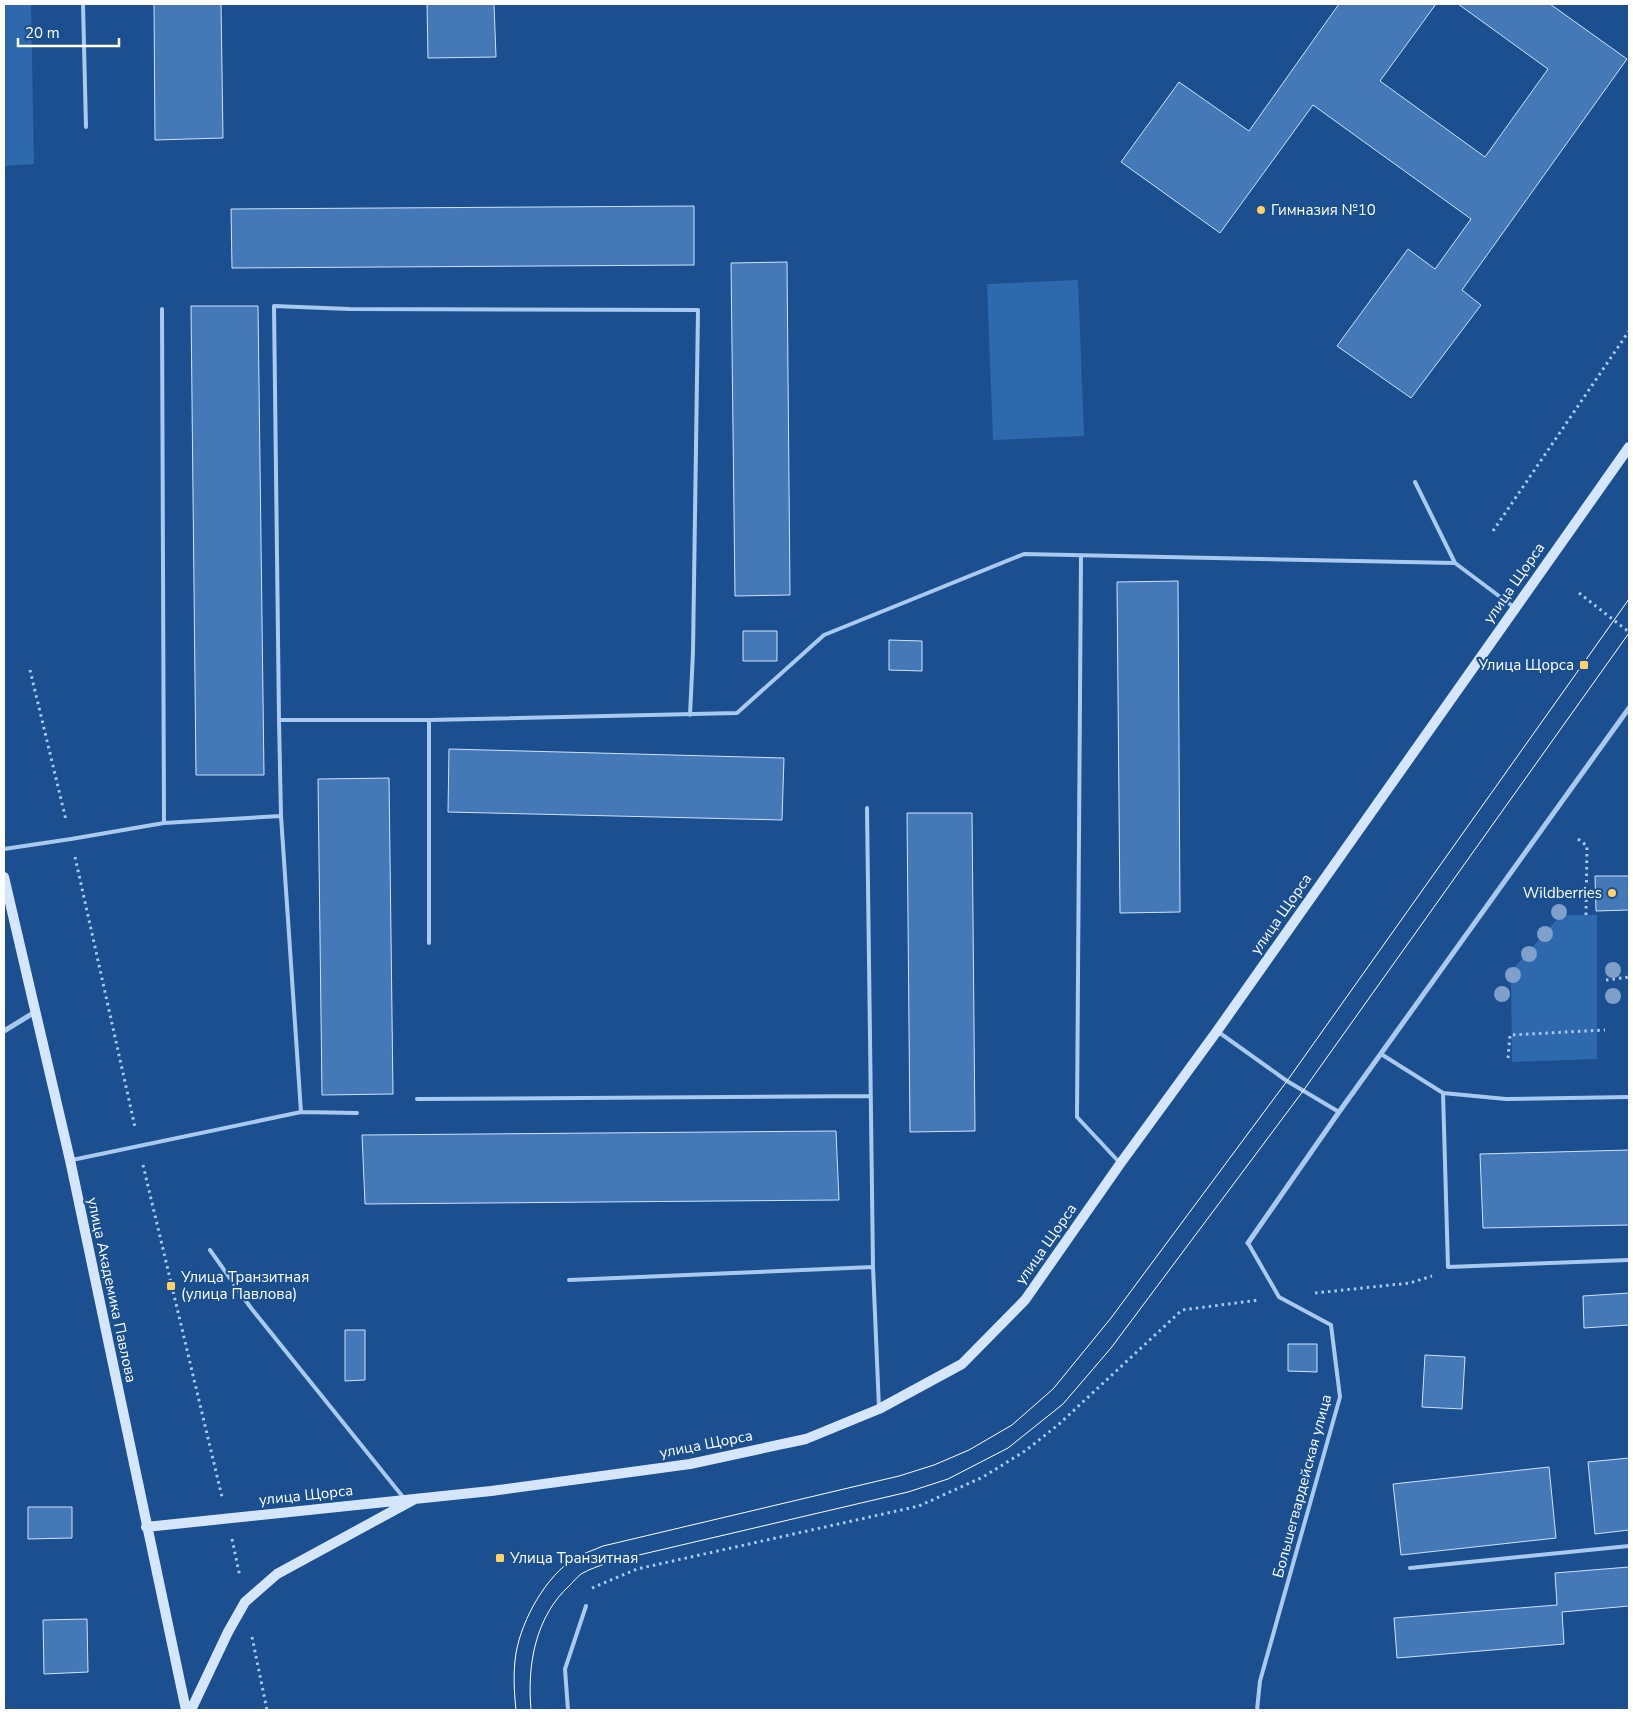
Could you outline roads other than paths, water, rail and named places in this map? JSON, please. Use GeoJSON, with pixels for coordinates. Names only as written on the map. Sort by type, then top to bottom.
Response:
{"type":"FeatureCollection","features":[{"type":"Feature","properties":{"kind":"main road","name":"улица Щорса"},"geometry":{"type":"LineString","coordinates":[[146,1527],[491,1491],[690,1464],[806,1439],[879,1409],[962,1364],[1025,1300],[1629,447]]}},
{"type":"Feature","properties":{"kind":"main road","name":"улица Академика Павлова"},"geometry":{"type":"LineString","coordinates":[[4,877],[70,1160],[186,1710]]}},
{"type":"Feature","properties":{"kind":"main road"},"geometry":{"type":"LineString","coordinates":[[191,1710],[228,1632],[245,1602],[277,1574],[416,1498]]}},
{"type":"Feature","properties":{"kind":"street"},"geometry":{"type":"LineString","coordinates":[[1248,1243],[1339,1112],[1629,708]]}},
{"type":"Feature","properties":{"kind":"street"},"geometry":{"type":"LineString","coordinates":[[4,1030],[35,1012]]}},
{"type":"Feature","properties":{"kind":"lane"},"geometry":{"type":"LineString","coordinates":[[83,4],[86,128]]}},
{"type":"Feature","properties":{"kind":"lane"},"geometry":{"type":"LineString","coordinates":[[301,1112],[281,816],[274,306],[359,309],[698,310],[693,652],[690,715]]}},
{"type":"Feature","properties":{"kind":"lane"},"geometry":{"type":"LineString","coordinates":[[162,309],[164,823]]}},
{"type":"Feature","properties":{"kind":"lane"},"geometry":{"type":"LineString","coordinates":[[1415,482],[1455,563],[1515,608]]}},
{"type":"Feature","properties":{"kind":"lane"},"geometry":{"type":"LineString","coordinates":[[279,720],[429,720],[737,713],[824,634],[1024,554],[1455,563]]}},
{"type":"Feature","properties":{"kind":"lane"},"geometry":{"type":"LineString","coordinates":[[1082,556],[1077,1117],[1120,1164]]}},
{"type":"Feature","properties":{"kind":"lane"},"geometry":{"type":"LineString","coordinates":[[429,720],[429,943]]}},
{"type":"Feature","properties":{"kind":"lane"},"geometry":{"type":"LineString","coordinates":[[867,808],[873,1267],[879,1409]]}},
{"type":"Feature","properties":{"kind":"lane"},"geometry":{"type":"LineString","coordinates":[[4,849],[164,823],[281,816]]}},
{"type":"Feature","properties":{"kind":"lane"},"geometry":{"type":"LineString","coordinates":[[1217,1031],[1287,1081],[1339,1112]]}},
{"type":"Feature","properties":{"kind":"lane"},"geometry":{"type":"LineString","coordinates":[[1381,1054],[1443,1093],[1506,1098],[1629,1097]]}},
{"type":"Feature","properties":{"kind":"lane"},"geometry":{"type":"LineString","coordinates":[[1443,1093],[1448,1267],[1629,1260]]}},
{"type":"Feature","properties":{"kind":"lane"},"geometry":{"type":"LineString","coordinates":[[417,1099],[870,1096]]}},
{"type":"Feature","properties":{"kind":"lane"},"geometry":{"type":"LineString","coordinates":[[70,1160],[301,1112],[357,1114]]}},
{"type":"Feature","properties":{"kind":"lane","name":"Большегвардейская улица"},"geometry":{"type":"LineString","coordinates":[[1248,1243],[1279,1297],[1331,1326],[1340,1397],[1260,1681],[1257,1710]]}},
{"type":"Feature","properties":{"kind":"lane"},"geometry":{"type":"LineString","coordinates":[[210,1250],[251,1308],[405,1499]]}},
{"type":"Feature","properties":{"kind":"lane"},"geometry":{"type":"LineString","coordinates":[[568,1280],[873,1267]]}},
{"type":"Feature","properties":{"kind":"lane"},"geometry":{"type":"LineString","coordinates":[[1410,1568],[1629,1546]]}},
{"type":"Feature","properties":{"kind":"lane"},"geometry":{"type":"LineString","coordinates":[[568,1710],[565,1669],[586,1606]]}},
{"type":"Feature","properties":{"kind":"tram line"},"geometry":{"type":"LineString","coordinates":[[516,1710],[515,1660],[524,1626],[545,1587],[564,1566],[575,1558],[603,1546],[899,1476],[934,1465],[969,1450],[1012,1425],[1053,1389],[1111,1318],[1287,1081],[1629,599]]}},
{"type":"Feature","properties":{"kind":"tram line"},"geometry":{"type":"LineString","coordinates":[[531,1710],[530,1676],[532,1659],[541,1627],[558,1598],[581,1574],[609,1562],[908,1492],[948,1479],[1008,1448],[1063,1404],[1111,1348],[1303,1091],[1629,633]]}},
{"type":"Feature","properties":{"kind":"place","name":"Гимназия №10"},"geometry":{"type":"Point","coordinates":[1261,210]}},
{"type":"Feature","properties":{"kind":"place","name":"Улица Щорса"},"geometry":{"type":"Point","coordinates":[1584,665]}},
{"type":"Feature","properties":{"kind":"place","name":"Wildberries"},"geometry":{"type":"Point","coordinates":[1612,893]}},
{"type":"Feature","properties":{"kind":"place","name":"Улица Транзитная (улица Павлова)"},"geometry":{"type":"Point","coordinates":[171,1286]}},
{"type":"Feature","properties":{"kind":"place","name":"Улица Транзитная"},"geometry":{"type":"Point","coordinates":[500,1558]}}]}
